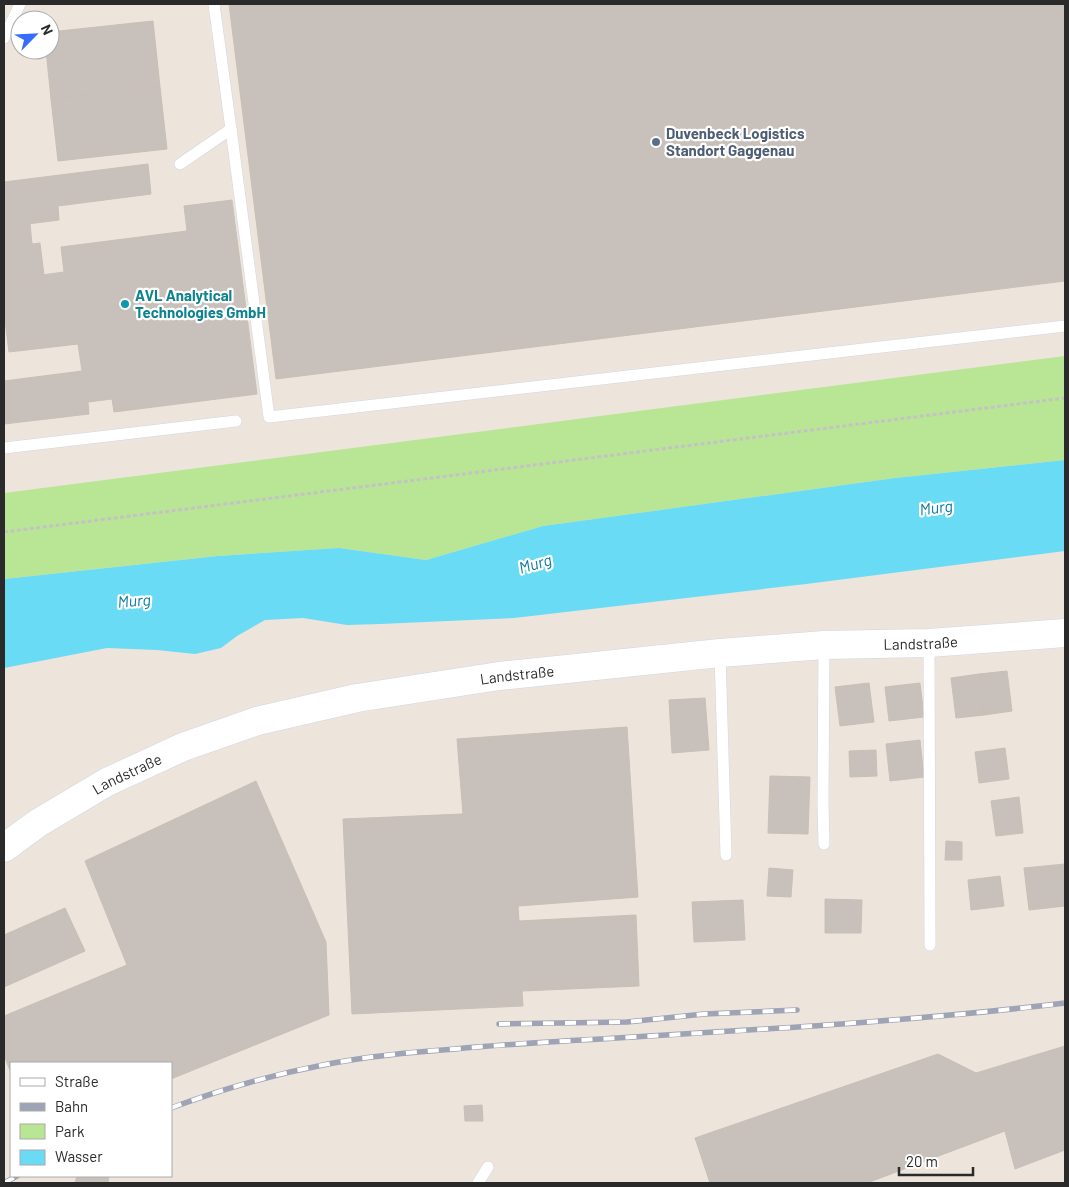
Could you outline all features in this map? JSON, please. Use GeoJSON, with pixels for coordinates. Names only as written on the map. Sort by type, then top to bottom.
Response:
{"type":"FeatureCollection","features":[{"type":"Feature","properties":{"kind":"street","name":"Landstraße"},"geometry":{"type":"LineString","coordinates":[[4,848],[38,823],[107,782],[183,747],[257,720],[357,698],[499,676],[720,653],[824,645],[929,643],[1065,633]]}},
{"type":"Feature","properties":{"kind":"lane"},"geometry":{"type":"LineString","coordinates":[[4,38],[20,4]]}},
{"type":"Feature","properties":{"kind":"lane"},"geometry":{"type":"LineString","coordinates":[[214,4],[269,417],[1065,326]]}},
{"type":"Feature","properties":{"kind":"lane"},"geometry":{"type":"LineString","coordinates":[[180,164],[231,129]]}},
{"type":"Feature","properties":{"kind":"lane"},"geometry":{"type":"LineString","coordinates":[[4,448],[236,421]]}},
{"type":"Feature","properties":{"kind":"lane"},"geometry":{"type":"LineString","coordinates":[[929,643],[930,945]]}},
{"type":"Feature","properties":{"kind":"lane"},"geometry":{"type":"LineString","coordinates":[[824,645],[822,803],[824,844]]}},
{"type":"Feature","properties":{"kind":"lane"},"geometry":{"type":"LineString","coordinates":[[720,653],[726,855]]}},
{"type":"Feature","properties":{"kind":"lane"},"geometry":{"type":"LineString","coordinates":[[478,1183],[488,1167]]}},
{"type":"Feature","properties":{"kind":"path"},"geometry":{"type":"LineString","coordinates":[[4,532],[1065,398]]}},
{"type":"Feature","properties":{"kind":"green space"},"geometry":{"type":"Polygon","coordinates":[[[1065,356],[1065,460],[895,478],[543,526],[426,560],[339,548],[218,556],[4,579],[4,493],[1065,356]]]}},
{"type":"Feature","properties":{"kind":"water","name":"Murg"},"geometry":{"type":"Polygon","coordinates":[[[1065,460],[1065,551],[514,618],[347,625],[303,618],[265,620],[237,636],[221,648],[195,654],[107,648],[4,668],[4,579],[218,556],[339,548],[426,560],[543,526],[895,478],[1065,460]]]}},
{"type":"Feature","properties":{"kind":"building","name":"Duvenbeck Logistics Standort Gaggenau"},"geometry":{"type":"Polygon","coordinates":[[[229,4],[1065,4],[1065,281],[276,379],[229,4]]]}},
{"type":"Feature","properties":{"kind":"building"},"geometry":{"type":"Polygon","coordinates":[[[153,21],[160,87],[51,99],[47,60],[60,60],[60,31],[153,21]]]}},
{"type":"Feature","properties":{"kind":"building"},"geometry":{"type":"Polygon","coordinates":[[[160,87],[167,149],[58,161],[51,99],[160,87]]]}},
{"type":"Feature","properties":{"kind":"building"},"geometry":{"type":"Polygon","coordinates":[[[148,164],[151,194],[58,206],[59,220],[4,227],[4,182],[148,164]]]}},
{"type":"Feature","properties":{"kind":"building","name":"AVL Analytical Technologies GmbH"},"geometry":{"type":"Polygon","coordinates":[[[232,200],[257,394],[114,412],[112,399],[88,402],[89,414],[4,424],[4,381],[82,371],[78,344],[9,352],[4,313],[4,294],[22,292],[20,278],[64,272],[61,247],[187,231],[184,206],[232,200]]]}},
{"type":"Feature","properties":{"kind":"building"},"geometry":{"type":"Polygon","coordinates":[[[30,223],[32,244],[40,243],[44,275],[20,278],[22,292],[4,294],[4,227],[30,223]]]}},
{"type":"Feature","properties":{"kind":"building"},"geometry":{"type":"Polygon","coordinates":[[[1007,671],[1012,711],[984,715],[979,674],[1007,671]]]}},
{"type":"Feature","properties":{"kind":"building"},"geometry":{"type":"Polygon","coordinates":[[[979,674],[984,715],[956,718],[951,678],[979,674]]]}},
{"type":"Feature","properties":{"kind":"building"},"geometry":{"type":"Polygon","coordinates":[[[869,683],[874,722],[840,726],[835,687],[869,683]]]}},
{"type":"Feature","properties":{"kind":"building"},"geometry":{"type":"Polygon","coordinates":[[[920,683],[924,717],[889,721],[885,687],[920,683]]]}},
{"type":"Feature","properties":{"kind":"building"},"geometry":{"type":"Polygon","coordinates":[[[705,698],[709,750],[672,753],[669,700],[705,698]]]}},
{"type":"Feature","properties":{"kind":"building"},"geometry":{"type":"Polygon","coordinates":[[[627,727],[638,897],[518,906],[519,921],[636,915],[639,986],[522,991],[523,1006],[352,1014],[343,819],[463,814],[457,739],[627,727]]]}},
{"type":"Feature","properties":{"kind":"building"},"geometry":{"type":"Polygon","coordinates":[[[920,740],[924,777],[890,781],[886,744],[920,740]]]}},
{"type":"Feature","properties":{"kind":"building"},"geometry":{"type":"Polygon","coordinates":[[[1005,748],[1009,779],[979,783],[975,752],[1005,748]]]}},
{"type":"Feature","properties":{"kind":"building"},"geometry":{"type":"Polygon","coordinates":[[[876,750],[877,776],[850,777],[849,751],[876,750]]]}},
{"type":"Feature","properties":{"kind":"building"},"geometry":{"type":"Polygon","coordinates":[[[770,776],[810,777],[808,834],[768,833],[770,776]]]}},
{"type":"Feature","properties":{"kind":"building"},"geometry":{"type":"Polygon","coordinates":[[[256,781],[326,942],[329,1015],[172,1079],[172,1062],[10,1062],[10,1070],[4,1055],[4,1016],[127,965],[85,861],[256,781]]]}},
{"type":"Feature","properties":{"kind":"building"},"geometry":{"type":"Polygon","coordinates":[[[1019,797],[1023,833],[996,836],[991,801],[1019,797]]]}},
{"type":"Feature","properties":{"kind":"building"},"geometry":{"type":"Polygon","coordinates":[[[946,841],[962,842],[962,860],[945,860],[946,841]]]}},
{"type":"Feature","properties":{"kind":"building"},"geometry":{"type":"Polygon","coordinates":[[[1065,864],[1065,906],[1029,910],[1024,868],[1065,864]]]}},
{"type":"Feature","properties":{"kind":"building"},"geometry":{"type":"Polygon","coordinates":[[[769,868],[793,870],[791,897],[767,896],[769,868]]]}},
{"type":"Feature","properties":{"kind":"building"},"geometry":{"type":"Polygon","coordinates":[[[1000,876],[1004,906],[971,910],[968,880],[1000,876]]]}},
{"type":"Feature","properties":{"kind":"building"},"geometry":{"type":"Polygon","coordinates":[[[825,899],[862,900],[861,933],[825,933],[825,899]]]}},
{"type":"Feature","properties":{"kind":"building"},"geometry":{"type":"Polygon","coordinates":[[[743,900],[745,940],[694,942],[692,902],[743,900]]]}},
{"type":"Feature","properties":{"kind":"building"},"geometry":{"type":"Polygon","coordinates":[[[65,908],[85,951],[4,987],[4,935],[65,908]]]}},
{"type":"Feature","properties":{"kind":"building"},"geometry":{"type":"Polygon","coordinates":[[[1065,1046],[1065,1150],[1015,1169],[1005,1131],[867,1183],[710,1183],[695,1138],[938,1054],[976,1073],[1065,1046]]]}},
{"type":"Feature","properties":{"kind":"building"},"geometry":{"type":"Polygon","coordinates":[[[482,1105],[483,1121],[465,1121],[464,1106],[482,1105]]]}},
{"type":"Feature","properties":{"kind":"building"},"geometry":{"type":"Polygon","coordinates":[[[77,1177],[109,1177],[108,1183],[75,1183],[77,1177]]]}},
{"type":"Feature","properties":{"kind":"railway"},"geometry":{"type":"LineString","coordinates":[[172,1108],[229,1088],[288,1072],[344,1061],[423,1051],[898,1020],[1065,1003]]}},
{"type":"Feature","properties":{"kind":"railway"},"geometry":{"type":"LineString","coordinates":[[499,1024],[627,1022],[704,1014],[797,1010]]}},
{"type":"Feature","properties":{"kind":"railway"},"geometry":{"type":"LineString","coordinates":[[4,1183],[15,1177]]}},
{"type":"Feature","properties":{"kind":"place","name":"Duvenbeck Logistics Standort Gaggenau"},"geometry":{"type":"Point","coordinates":[656,142]}},
{"type":"Feature","properties":{"kind":"place","name":"AVL Analytical Technologies GmbH"},"geometry":{"type":"Point","coordinates":[125,304]}}]}
